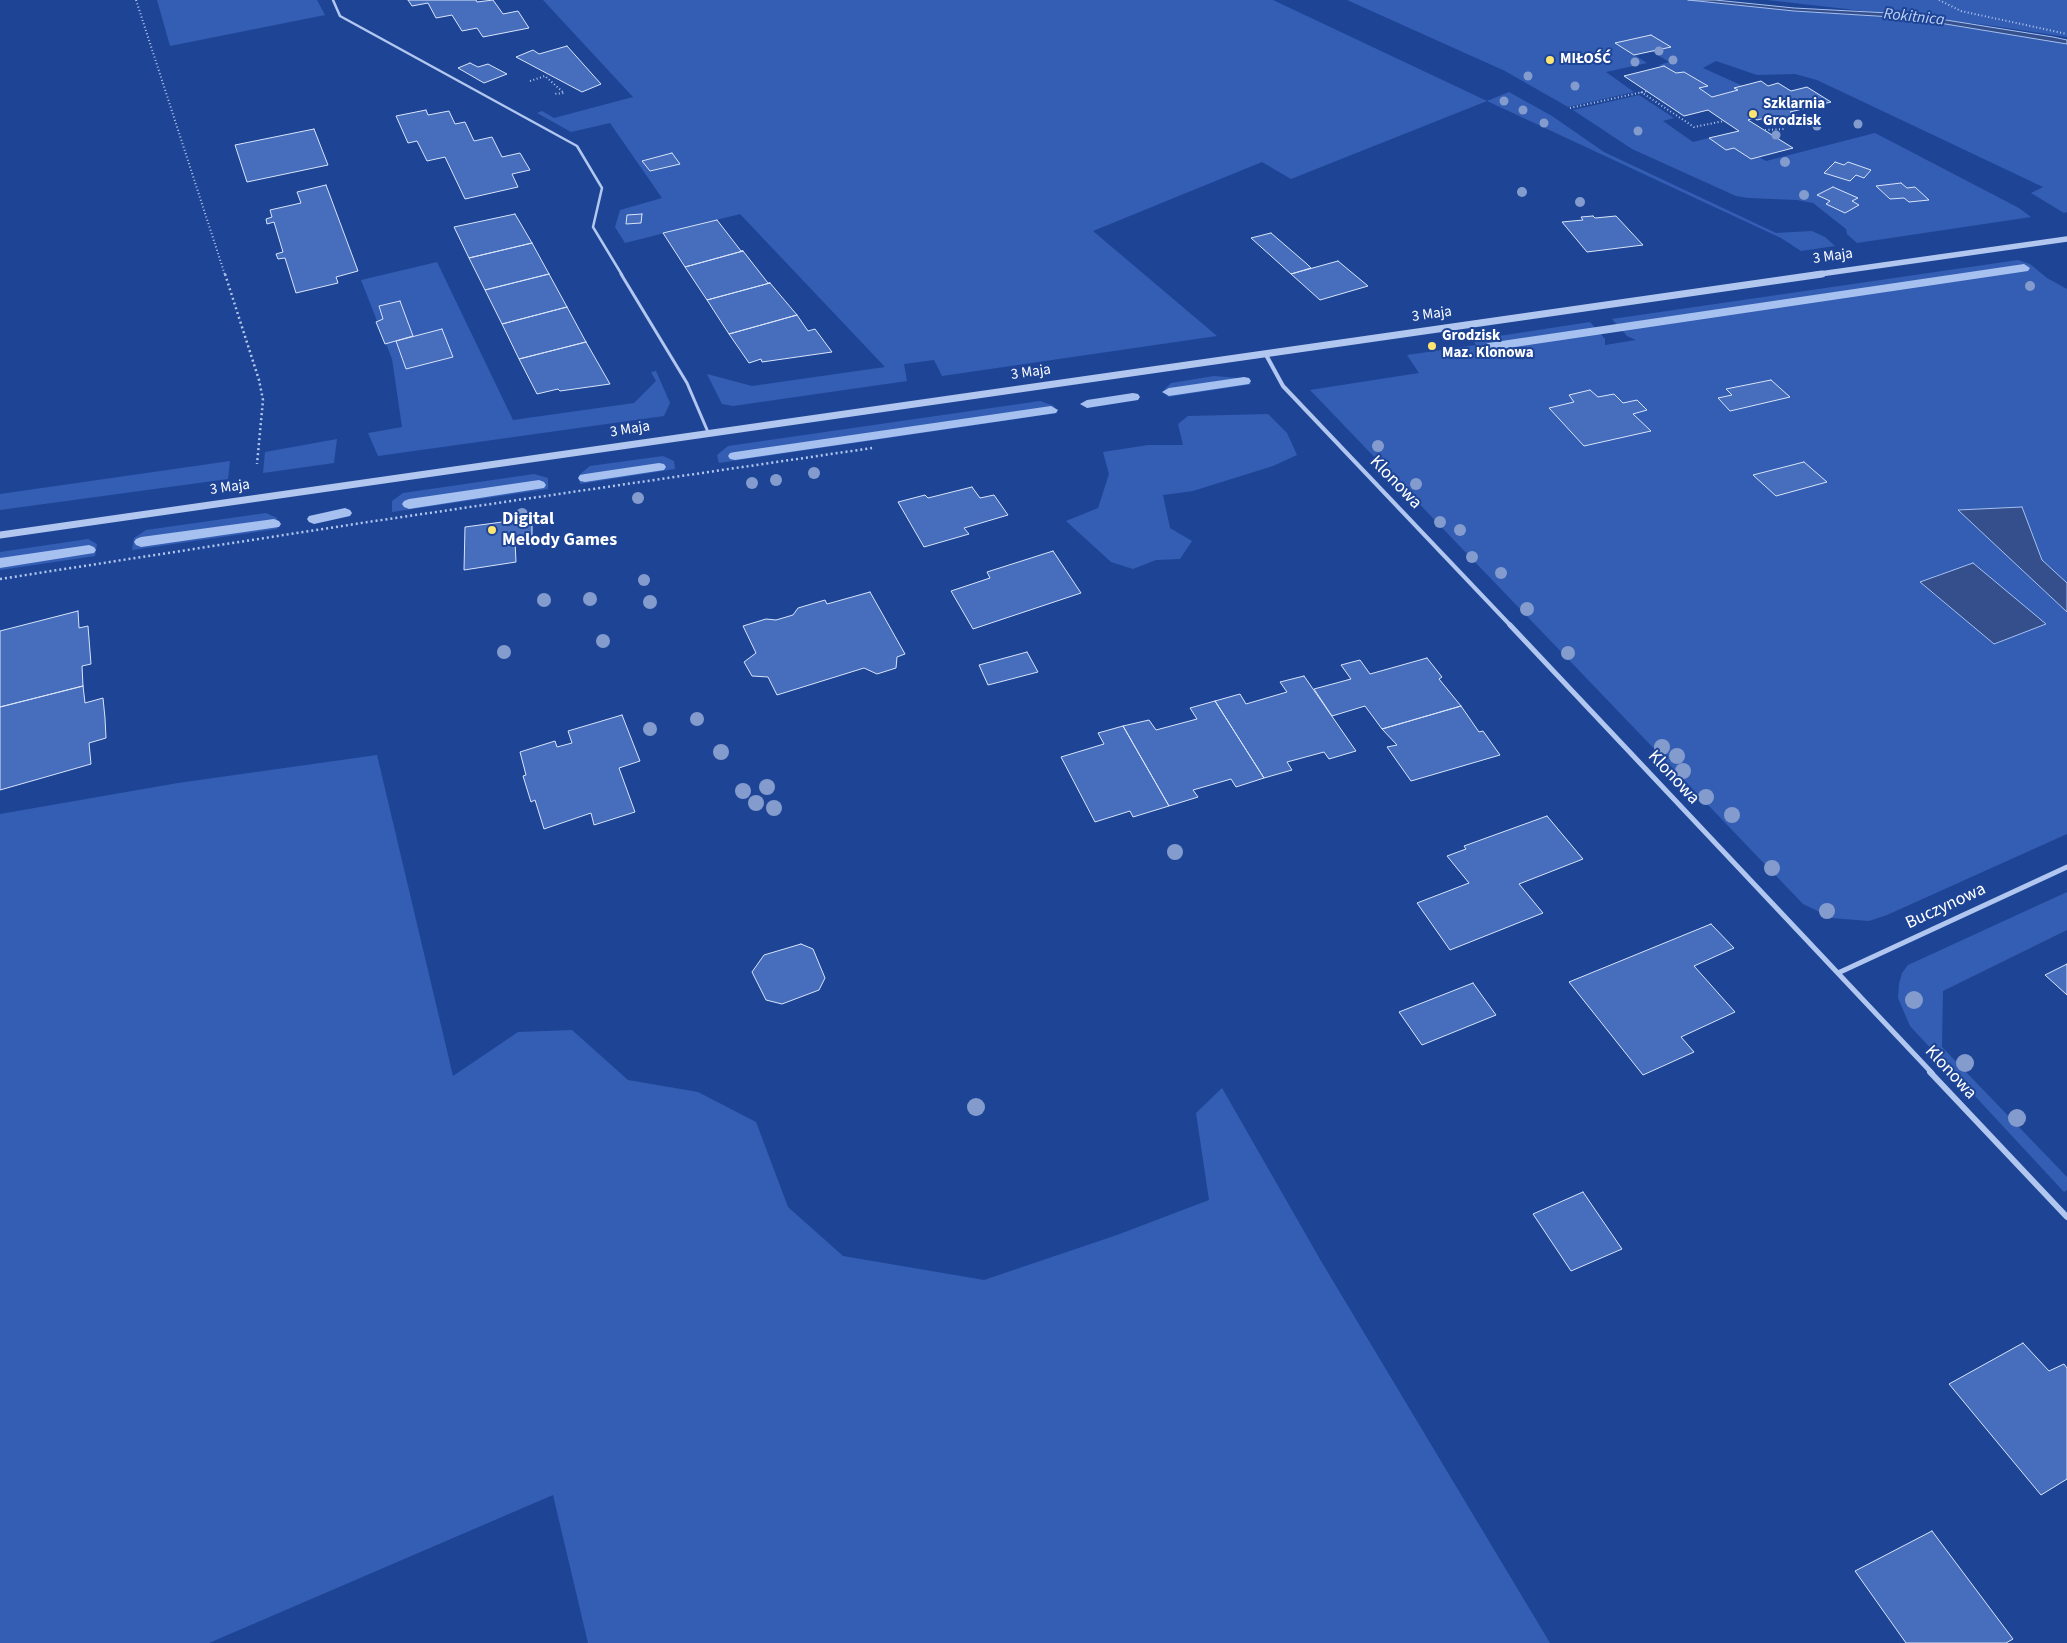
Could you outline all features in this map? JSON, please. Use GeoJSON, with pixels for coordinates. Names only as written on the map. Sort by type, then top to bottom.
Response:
{"type":"FeatureCollection","features":[{"type":"Feature","properties":{"kind":"street","name":"3 Maja"},"geometry":{"type":"LineString","coordinates":[[0,535],[2067,238]]}},
{"type":"Feature","properties":{"kind":"street","name":"Klonowa"},"geometry":{"type":"LineString","coordinates":[[1265,353],[1283,386],[2067,1217]]}},
{"type":"Feature","properties":{"kind":"street","name":"Buczynowa"},"geometry":{"type":"LineString","coordinates":[[1838,973],[2067,867]]}},
{"type":"Feature","properties":{"kind":"lane"},"geometry":{"type":"LineString","coordinates":[[333,0],[340,16],[577,146],[602,188],[593,227],[687,383],[708,432]]}},
{"type":"Feature","properties":{"kind":"path"},"geometry":{"type":"LineString","coordinates":[[136,0],[259,380],[263,400],[263,418],[256,471]]}},
{"type":"Feature","properties":{"kind":"path"},"geometry":{"type":"LineString","coordinates":[[1939,0],[1961,11],[2067,34]]}},
{"type":"Feature","properties":{"kind":"path"},"geometry":{"type":"LineString","coordinates":[[530,81],[545,76],[564,93],[558,95],[550,92]]}},
{"type":"Feature","properties":{"kind":"path"},"geometry":{"type":"LineString","coordinates":[[525,83],[534,86]]}},
{"type":"Feature","properties":{"kind":"path"},"geometry":{"type":"LineString","coordinates":[[1570,108],[1647,91]]}},
{"type":"Feature","properties":{"kind":"path"},"geometry":{"type":"LineString","coordinates":[[1641,92],[1694,128],[1724,121]]}},
{"type":"Feature","properties":{"kind":"path"},"geometry":{"type":"LineString","coordinates":[[1651,98],[1656,97]]}},
{"type":"Feature","properties":{"kind":"path"},"geometry":{"type":"LineString","coordinates":[[1791,120],[1800,126]]}},
{"type":"Feature","properties":{"kind":"path"},"geometry":{"type":"LineString","coordinates":[[1765,130],[1785,129]]}},
{"type":"Feature","properties":{"kind":"shaded area"},"geometry":{"type":"Polygon","coordinates":[[[157,0],[317,0],[325,15],[170,46],[157,0]]]}},
{"type":"Feature","properties":{"kind":"shaded area"},"geometry":{"type":"Polygon","coordinates":[[[543,0],[1273,0],[1487,101],[1291,179],[1262,162],[1093,231],[1217,336],[942,376],[934,360],[904,364],[907,381],[733,406],[722,404],[707,374],[752,386],[885,367],[740,214],[625,243],[615,227],[620,210],[662,198],[610,123],[571,132],[537,113],[542,111],[554,118],[633,97],[543,0]]]}},
{"type":"Feature","properties":{"kind":"shaded area"},"geometry":{"type":"Polygon","coordinates":[[[1347,0],[1688,0],[1794,11],[1909,18],[2067,44],[2067,212],[2064,213],[2031,193],[2043,187],[1817,80],[1795,74],[1757,75],[1716,61],[1703,68],[1743,86],[1735,88],[1738,90],[1712,97],[1699,88],[1707,85],[1684,72],[1676,73],[1659,65],[1669,62],[1651,51],[1670,46],[1651,35],[1616,43],[1647,63],[1606,72],[1634,92],[1568,107],[1505,71],[1347,0]]]}},
{"type":"Feature","properties":{"kind":"shaded area"},"geometry":{"type":"Polygon","coordinates":[[[1767,0],[2067,0],[2067,37],[1987,25],[1767,0]]]}},
{"type":"Feature","properties":{"kind":"shaded area"},"geometry":{"type":"Polygon","coordinates":[[[1509,92],[1552,116],[1604,152],[1776,233],[1812,231],[1825,237],[1835,246],[1801,251],[1781,238],[1487,101],[1509,92]]]}},
{"type":"Feature","properties":{"kind":"shaded area"},"geometry":{"type":"Polygon","coordinates":[[[1639,95],[1674,118],[1663,121],[1693,142],[1709,138],[1726,150],[1734,148],[1751,159],[1759,157],[1766,161],[1875,133],[2019,208],[2031,217],[1857,243],[1847,234],[1846,229],[1813,203],[1797,200],[1736,196],[1632,149],[1573,110],[1639,95]],[[1834,162],[1825,173],[1850,181],[1856,175],[1864,178],[1871,170],[1848,162],[1844,165],[1834,162]],[[1901,183],[1876,186],[1890,199],[1904,198],[1909,202],[1928,200],[1901,183]],[[1833,187],[1817,195],[1830,201],[1826,204],[1845,213],[1859,205],[1852,201],[1857,198],[1833,187]]]}},
{"type":"Feature","properties":{"kind":"shaded area"},"geometry":{"type":"Polygon","coordinates":[[[2018,260],[2030,264],[2047,278],[2067,289],[2067,834],[1887,915],[1869,921],[1832,918],[1803,904],[1310,390],[1419,373],[1407,355],[1476,345],[1473,340],[1590,322],[1605,339],[1605,345],[1636,340],[1627,336],[1612,319],[2018,260]]]}},
{"type":"Feature","properties":{"kind":"shaded area"},"geometry":{"type":"Polygon","coordinates":[[[437,262],[513,420],[634,403],[656,381],[651,372],[656,371],[670,403],[664,416],[378,456],[368,433],[402,427],[392,359],[361,280],[437,262]]]}},
{"type":"Feature","properties":{"kind":"shaded area"},"geometry":{"type":"Polygon","coordinates":[[[1214,376],[1239,378],[1252,384],[1168,397],[1164,390],[1171,383],[1214,376]]]}},
{"type":"Feature","properties":{"kind":"shaded area"},"geometry":{"type":"Polygon","coordinates":[[[1040,401],[1054,406],[1057,413],[719,463],[717,455],[728,446],[1040,401]]]}},
{"type":"Feature","properties":{"kind":"shaded area"},"geometry":{"type":"Polygon","coordinates":[[[1268,414],[1287,433],[1297,455],[1273,466],[1193,491],[1163,495],[1170,528],[1192,541],[1180,559],[1156,560],[1133,569],[1111,562],[1066,521],[1098,508],[1109,474],[1103,452],[1148,445],[1183,445],[1178,424],[1188,416],[1268,414]]]}},
{"type":"Feature","properties":{"kind":"shaded area"},"geometry":{"type":"Polygon","coordinates":[[[337,439],[334,463],[263,473],[265,452],[337,439]]]}},
{"type":"Feature","properties":{"kind":"shaded area"},"geometry":{"type":"Polygon","coordinates":[[[663,456],[674,461],[675,469],[580,484],[579,475],[590,466],[663,456]]]}},
{"type":"Feature","properties":{"kind":"shaded area"},"geometry":{"type":"Polygon","coordinates":[[[230,461],[228,479],[0,510],[0,494],[230,461]]]}},
{"type":"Feature","properties":{"kind":"shaded area"},"geometry":{"type":"Polygon","coordinates":[[[534,474],[548,478],[548,489],[392,512],[392,501],[403,493],[534,474]]]}},
{"type":"Feature","properties":{"kind":"shaded area"},"geometry":{"type":"Polygon","coordinates":[[[266,513],[277,518],[277,529],[132,550],[134,538],[146,530],[266,513]]]}},
{"type":"Feature","properties":{"kind":"shaded area"},"geometry":{"type":"Polygon","coordinates":[[[88,539],[97,544],[95,556],[0,570],[0,552],[88,539]]]}},
{"type":"Feature","properties":{"kind":"shaded area"},"geometry":{"type":"Polygon","coordinates":[[[377,755],[453,1076],[518,1032],[572,1030],[628,1080],[698,1092],[756,1122],[788,1207],[843,1256],[984,1280],[1117,1235],[1209,1200],[1196,1113],[1222,1088],[1321,1261],[1550,1643],[588,1643],[553,1495],[209,1643],[0,1643],[0,814],[178,783],[377,755]]]}},
{"type":"Feature","properties":{"kind":"shaded area"},"geometry":{"type":"Polygon","coordinates":[[[2067,892],[2067,930],[1943,991],[1942,1047],[2067,1177],[2067,1190],[2064,1192],[1910,1026],[1898,998],[1902,973],[1908,965],[2067,892]]]}},
{"type":"Feature","properties":{"kind":"water","name":"Rokitnica"},"geometry":{"type":"Polygon","coordinates":[[[1688,0],[1715,0],[1794,8],[1908,14],[2053,37],[2067,40],[2067,44],[1909,18],[1794,11],[1688,0]]]}},
{"type":"Feature","properties":{"kind":"water"},"geometry":{"type":"Polygon","coordinates":[[[2022,507],[2042,560],[2067,583],[2067,612],[1958,510],[2022,507]]]}},
{"type":"Feature","properties":{"kind":"water"},"geometry":{"type":"Polygon","coordinates":[[[1973,563],[2046,624],[1994,644],[1920,582],[1973,563]]]}},
{"type":"Feature","properties":{"kind":"building"},"geometry":{"type":"Polygon","coordinates":[[[408,0],[476,0],[477,2],[493,0],[503,14],[518,11],[529,28],[483,37],[477,28],[462,31],[452,15],[436,18],[428,3],[412,6],[408,0]]]}},
{"type":"Feature","properties":{"kind":"building"},"geometry":{"type":"Polygon","coordinates":[[[1651,35],[1671,47],[1634,55],[1615,43],[1651,35]]]}},
{"type":"Feature","properties":{"kind":"building"},"geometry":{"type":"Polygon","coordinates":[[[567,46],[601,84],[582,92],[516,57],[533,50],[539,54],[567,46]]]}},
{"type":"Feature","properties":{"kind":"building"},"geometry":{"type":"Polygon","coordinates":[[[470,63],[478,67],[488,64],[507,74],[484,83],[458,68],[470,63]]]}},
{"type":"Feature","properties":{"kind":"building","name":"Szklarnia Grodzisk"},"geometry":{"type":"Polygon","coordinates":[[[1664,66],[1676,73],[1684,72],[1708,86],[1699,88],[1712,97],[1738,90],[1734,88],[1761,81],[1768,86],[1778,83],[1791,91],[1807,87],[1831,102],[1790,112],[1800,117],[1782,122],[1773,116],[1748,120],[1793,148],[1751,159],[1734,148],[1726,150],[1709,138],[1739,131],[1708,110],[1684,116],[1624,76],[1664,66]]]}},
{"type":"Feature","properties":{"kind":"building"},"geometry":{"type":"Polygon","coordinates":[[[426,110],[428,115],[449,111],[455,124],[465,122],[474,141],[492,137],[502,157],[520,153],[530,170],[512,174],[518,187],[465,199],[445,157],[427,161],[417,141],[408,143],[396,116],[426,110]]]}},
{"type":"Feature","properties":{"kind":"building"},"geometry":{"type":"Polygon","coordinates":[[[314,129],[328,165],[247,182],[235,145],[314,129]]]}},
{"type":"Feature","properties":{"kind":"building"},"geometry":{"type":"Polygon","coordinates":[[[672,153],[680,164],[650,171],[642,161],[672,153]]]}},
{"type":"Feature","properties":{"kind":"building"},"geometry":{"type":"Polygon","coordinates":[[[1835,162],[1844,165],[1848,162],[1871,170],[1864,178],[1856,175],[1850,181],[1824,173],[1835,162]]]}},
{"type":"Feature","properties":{"kind":"building"},"geometry":{"type":"Polygon","coordinates":[[[1901,183],[1907,188],[1915,187],[1929,200],[1909,202],[1904,198],[1890,199],[1876,186],[1901,183]]]}},
{"type":"Feature","properties":{"kind":"building"},"geometry":{"type":"Polygon","coordinates":[[[326,185],[358,271],[336,277],[338,283],[296,293],[285,258],[278,259],[276,254],[283,252],[274,222],[267,224],[266,219],[272,217],[270,210],[301,203],[297,192],[326,185]]]}},
{"type":"Feature","properties":{"kind":"building"},"geometry":{"type":"Polygon","coordinates":[[[1833,187],[1858,198],[1852,201],[1859,205],[1845,213],[1826,204],[1830,201],[1817,195],[1833,187]]]}},
{"type":"Feature","properties":{"kind":"building"},"geometry":{"type":"Polygon","coordinates":[[[515,214],[532,243],[469,258],[454,227],[515,214]]]}},
{"type":"Feature","properties":{"kind":"building"},"geometry":{"type":"Polygon","coordinates":[[[642,214],[641,223],[626,224],[627,215],[642,214]]]}},
{"type":"Feature","properties":{"kind":"building"},"geometry":{"type":"Polygon","coordinates":[[[1593,216],[1595,218],[1616,216],[1643,245],[1587,252],[1562,222],[1583,220],[1581,217],[1593,216]]]}},
{"type":"Feature","properties":{"kind":"building"},"geometry":{"type":"Polygon","coordinates":[[[717,220],[741,251],[743,251],[685,267],[663,233],[717,220]]]}},
{"type":"Feature","properties":{"kind":"building"},"geometry":{"type":"Polygon","coordinates":[[[1271,233],[1311,268],[1291,274],[1251,238],[1271,233]]]}},
{"type":"Feature","properties":{"kind":"building"},"geometry":{"type":"Polygon","coordinates":[[[532,243],[549,274],[485,290],[469,258],[532,243]]]}},
{"type":"Feature","properties":{"kind":"building"},"geometry":{"type":"Polygon","coordinates":[[[743,251],[768,283],[770,283],[707,300],[685,267],[743,251]]]}},
{"type":"Feature","properties":{"kind":"building"},"geometry":{"type":"Polygon","coordinates":[[[1338,261],[1368,286],[1320,300],[1291,274],[1338,261]]]}},
{"type":"Feature","properties":{"kind":"building"},"geometry":{"type":"Polygon","coordinates":[[[549,274],[567,307],[502,324],[485,290],[549,274]]]}},
{"type":"Feature","properties":{"kind":"building"},"geometry":{"type":"Polygon","coordinates":[[[770,283],[797,315],[729,334],[707,300],[770,283]]]}},
{"type":"Feature","properties":{"kind":"building"},"geometry":{"type":"Polygon","coordinates":[[[400,301],[413,336],[385,344],[376,322],[383,319],[379,306],[400,301]]]}},
{"type":"Feature","properties":{"kind":"building"},"geometry":{"type":"Polygon","coordinates":[[[567,307],[586,342],[519,359],[502,324],[567,307]]]}},
{"type":"Feature","properties":{"kind":"building"},"geometry":{"type":"Polygon","coordinates":[[[797,315],[808,331],[815,329],[832,352],[762,362],[761,359],[749,363],[729,334],[797,315]]]}},
{"type":"Feature","properties":{"kind":"building"},"geometry":{"type":"Polygon","coordinates":[[[442,329],[453,357],[406,369],[396,341],[442,329]]]}},
{"type":"Feature","properties":{"kind":"building"},"geometry":{"type":"Polygon","coordinates":[[[586,342],[610,384],[560,391],[558,389],[537,394],[519,359],[586,342]]]}},
{"type":"Feature","properties":{"kind":"building"},"geometry":{"type":"Polygon","coordinates":[[[1771,380],[1790,397],[1730,411],[1718,398],[1732,395],[1726,389],[1771,380]]]}},
{"type":"Feature","properties":{"kind":"building"},"geometry":{"type":"Polygon","coordinates":[[[1590,390],[1598,397],[1614,394],[1623,403],[1637,400],[1647,410],[1633,414],[1651,431],[1584,446],[1549,408],[1574,402],[1569,395],[1590,390]]]}},
{"type":"Feature","properties":{"kind":"building"},"geometry":{"type":"Polygon","coordinates":[[[1804,462],[1827,482],[1776,496],[1753,475],[1804,462]]]}},
{"type":"Feature","properties":{"kind":"building"},"geometry":{"type":"Polygon","coordinates":[[[972,487],[980,498],[994,495],[1008,515],[964,528],[969,534],[924,547],[898,502],[925,495],[928,498],[972,487]]]}},
{"type":"Feature","properties":{"kind":"building"},"geometry":{"type":"Polygon","coordinates":[[[532,518],[532,539],[515,541],[516,562],[464,570],[465,527],[532,518]]]}},
{"type":"Feature","properties":{"kind":"building"},"geometry":{"type":"Polygon","coordinates":[[[1053,551],[1081,593],[973,629],[951,591],[990,578],[987,572],[1053,551]]]}},
{"type":"Feature","properties":{"kind":"building"},"geometry":{"type":"Polygon","coordinates":[[[870,592],[905,654],[897,657],[896,668],[877,674],[864,668],[777,695],[768,677],[752,676],[744,662],[756,653],[743,626],[766,619],[776,620],[793,615],[798,608],[825,600],[827,604],[870,592]]]}},
{"type":"Feature","properties":{"kind":"building"},"geometry":{"type":"Polygon","coordinates":[[[78,611],[79,628],[88,626],[91,664],[82,666],[83,686],[0,707],[0,631],[78,611]]]}},
{"type":"Feature","properties":{"kind":"building"},"geometry":{"type":"Polygon","coordinates":[[[1027,652],[1038,672],[988,685],[979,665],[1027,652]]]}},
{"type":"Feature","properties":{"kind":"building"},"geometry":{"type":"Polygon","coordinates":[[[1427,658],[1442,677],[1439,679],[1461,706],[1382,729],[1365,706],[1332,716],[1314,689],[1351,679],[1341,665],[1360,660],[1370,674],[1427,658]]]}},
{"type":"Feature","properties":{"kind":"building"},"geometry":{"type":"Polygon","coordinates":[[[1304,676],[1356,751],[1329,759],[1324,752],[1287,762],[1292,770],[1264,778],[1215,701],[1240,694],[1246,704],[1287,692],[1280,682],[1304,676]]]}},
{"type":"Feature","properties":{"kind":"building"},"geometry":{"type":"Polygon","coordinates":[[[83,686],[85,703],[103,698],[106,738],[89,743],[91,764],[0,790],[0,707],[83,686]]]}},
{"type":"Feature","properties":{"kind":"building"},"geometry":{"type":"Polygon","coordinates":[[[1215,701],[1264,778],[1236,787],[1231,779],[1193,790],[1198,797],[1169,806],[1123,726],[1149,720],[1156,730],[1197,719],[1190,708],[1215,701]]]}},
{"type":"Feature","properties":{"kind":"building"},"geometry":{"type":"Polygon","coordinates":[[[1461,706],[1479,732],[1483,731],[1500,755],[1411,781],[1387,747],[1397,745],[1382,729],[1461,706]]]}},
{"type":"Feature","properties":{"kind":"building"},"geometry":{"type":"Polygon","coordinates":[[[622,715],[640,761],[619,768],[635,812],[594,825],[591,813],[544,829],[535,800],[531,802],[523,776],[526,775],[520,752],[555,741],[557,747],[572,743],[568,731],[622,715]]]}},
{"type":"Feature","properties":{"kind":"building"},"geometry":{"type":"Polygon","coordinates":[[[1123,726],[1169,806],[1133,817],[1130,811],[1095,822],[1061,757],[1104,744],[1098,733],[1123,726]]]}},
{"type":"Feature","properties":{"kind":"building"},"geometry":{"type":"Polygon","coordinates":[[[1547,816],[1583,859],[1519,884],[1543,913],[1450,950],[1417,903],[1469,883],[1447,856],[1466,849],[1464,846],[1547,816]]]}},
{"type":"Feature","properties":{"kind":"building"},"geometry":{"type":"Polygon","coordinates":[[[1711,924],[1734,948],[1694,966],[1735,1012],[1681,1037],[1694,1052],[1643,1075],[1569,982],[1711,924]]]}},
{"type":"Feature","properties":{"kind":"building"},"geometry":{"type":"Polygon","coordinates":[[[801,944],[813,949],[825,978],[819,990],[782,1004],[766,1000],[752,972],[764,955],[801,944]]]}},
{"type":"Feature","properties":{"kind":"building"},"geometry":{"type":"Polygon","coordinates":[[[2067,964],[2067,995],[2045,975],[2067,964]]]}},
{"type":"Feature","properties":{"kind":"building"},"geometry":{"type":"Polygon","coordinates":[[[1473,983],[1496,1015],[1422,1045],[1399,1012],[1473,983]]]}},
{"type":"Feature","properties":{"kind":"building"},"geometry":{"type":"Polygon","coordinates":[[[1583,1192],[1622,1249],[1571,1271],[1533,1214],[1583,1192]]]}},
{"type":"Feature","properties":{"kind":"building"},"geometry":{"type":"Polygon","coordinates":[[[2023,1343],[2049,1371],[2064,1364],[2067,1368],[2067,1479],[2041,1495],[1949,1384],[2023,1343]]]}},
{"type":"Feature","properties":{"kind":"building"},"geometry":{"type":"Polygon","coordinates":[[[1932,1531],[2013,1639],[2006,1643],[1906,1643],[1855,1571],[1932,1531]]]}},
{"type":"Feature","properties":{"kind":"waterway"},"geometry":{"type":"LineString","coordinates":[[1488,347],[2024,268]]}},
{"type":"Feature","properties":{"kind":"waterway"},"geometry":{"type":"LineString","coordinates":[[1169,392],[1244,381]]}},
{"type":"Feature","properties":{"kind":"waterway"},"geometry":{"type":"LineString","coordinates":[[1087,404],[1133,397]]}},
{"type":"Feature","properties":{"kind":"waterway"},"geometry":{"type":"LineString","coordinates":[[735,456],[1051,410]]}},
{"type":"Feature","properties":{"kind":"waterway"},"geometry":{"type":"LineString","coordinates":[[585,478],[659,467]]}},
{"type":"Feature","properties":{"kind":"waterway"},"geometry":{"type":"LineString","coordinates":[[409,504],[539,485]]}},
{"type":"Feature","properties":{"kind":"waterway"},"geometry":{"type":"LineString","coordinates":[[314,519],[345,513]]}},
{"type":"Feature","properties":{"kind":"waterway"},"geometry":{"type":"LineString","coordinates":[[141,542],[274,524]]}},
{"type":"Feature","properties":{"kind":"waterway"},"geometry":{"type":"LineString","coordinates":[[0,563],[89,550]]}},
{"type":"Feature","properties":{"kind":"place","name":"MIŁOŚĆ"},"geometry":{"type":"Point","coordinates":[1550,60]}},
{"type":"Feature","properties":{"kind":"place","name":"Szklarnia Grodzisk"},"geometry":{"type":"Point","coordinates":[1753,114]}},
{"type":"Feature","properties":{"kind":"place","name":"Grodzisk Maz. Klonowa"},"geometry":{"type":"Point","coordinates":[1432,346]}},
{"type":"Feature","properties":{"kind":"place","name":"Digital Melody Games"},"geometry":{"type":"Point","coordinates":[492,530]}}]}
